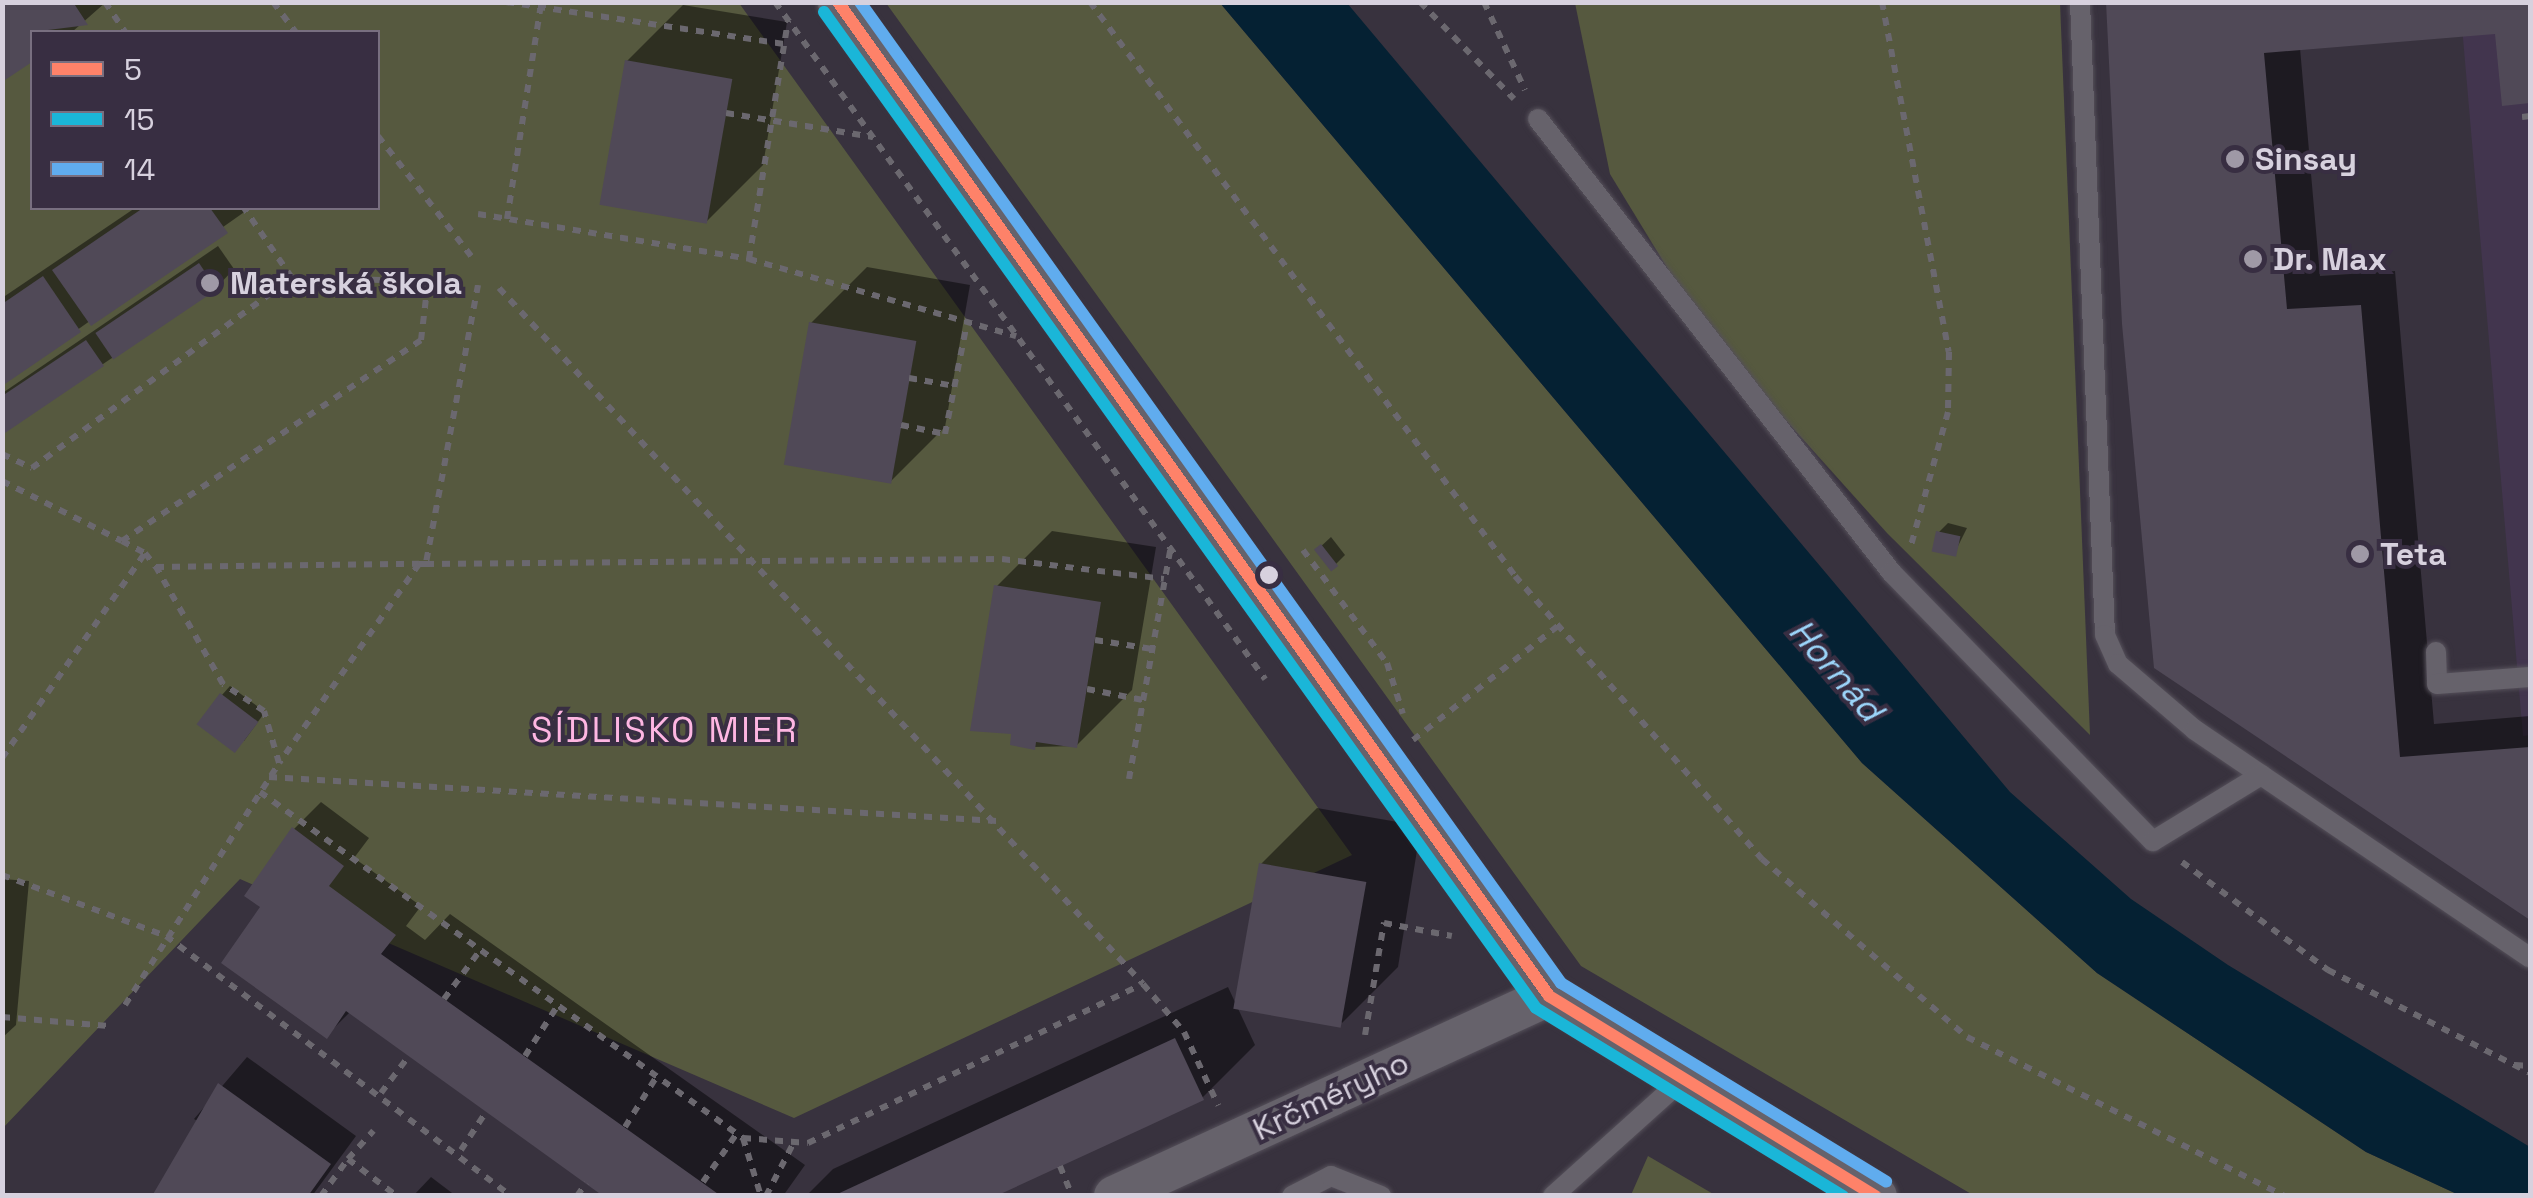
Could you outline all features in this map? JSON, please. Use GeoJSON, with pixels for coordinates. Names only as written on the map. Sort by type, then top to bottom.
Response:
{"type":"FeatureCollection","features":[{"type":"Feature","properties":{"kind":"street"},"geometry":{"type":"LineString","coordinates":[[838,2],[1397,752],[1548,996],[1876,1196]]}},
{"type":"Feature","properties":{"kind":"street","name":"Krčméryho"},"geometry":{"type":"LineString","coordinates":[[1114,1196],[1548,996]]}},
{"type":"Feature","properties":{"kind":"lane"},"geometry":{"type":"LineString","coordinates":[[2080,2],[2105,635],[2138,686],[2260,775],[2530,958]]}},
{"type":"Feature","properties":{"kind":"lane"},"geometry":{"type":"LineString","coordinates":[[1538,118],[1892,574],[2153,841],[2260,775]]}},
{"type":"Feature","properties":{"kind":"lane"},"geometry":{"type":"LineString","coordinates":[[2436,652],[2437,684],[2530,676]]}},
{"type":"Feature","properties":{"kind":"lane"},"geometry":{"type":"LineString","coordinates":[[1553,1196],[1685,1077]]}},
{"type":"Feature","properties":{"kind":"lane"},"geometry":{"type":"LineString","coordinates":[[1292,1196],[1331,1176],[1381,1196]]}},
{"type":"Feature","properties":{"kind":"path"},"geometry":{"type":"LineString","coordinates":[[104,2],[124,30]]}},
{"type":"Feature","properties":{"kind":"path"},"geometry":{"type":"LineString","coordinates":[[273,2],[294,30]]}},
{"type":"Feature","properties":{"kind":"path"},"geometry":{"type":"LineString","coordinates":[[506,2],[784,44]]}},
{"type":"Feature","properties":{"kind":"path"},"geometry":{"type":"LineString","coordinates":[[775,2],[1196,584]]}},
{"type":"Feature","properties":{"kind":"path"},"geometry":{"type":"LineString","coordinates":[[1090,2],[1558,626],[1762,858],[1967,1037],[2284,1196]]}},
{"type":"Feature","properties":{"kind":"path"},"geometry":{"type":"LineString","coordinates":[[1420,2],[1468,60],[1538,118]]}},
{"type":"Feature","properties":{"kind":"path"},"geometry":{"type":"LineString","coordinates":[[1484,2],[1538,118]]}},
{"type":"Feature","properties":{"kind":"path"},"geometry":{"type":"LineString","coordinates":[[1882,2],[1949,352],[1948,412],[1911,547]]}},
{"type":"Feature","properties":{"kind":"path"},"geometry":{"type":"LineString","coordinates":[[507,219],[540,10]]}},
{"type":"Feature","properties":{"kind":"path"},"geometry":{"type":"LineString","coordinates":[[749,259],[788,20]]}},
{"type":"Feature","properties":{"kind":"path"},"geometry":{"type":"LineString","coordinates":[[726,112],[873,137]]}},
{"type":"Feature","properties":{"kind":"path"},"geometry":{"type":"LineString","coordinates":[[380,139],[471,256]]}},
{"type":"Feature","properties":{"kind":"path"},"geometry":{"type":"LineString","coordinates":[[245,210],[292,278]]}},
{"type":"Feature","properties":{"kind":"path"},"geometry":{"type":"LineString","coordinates":[[478,214],[749,259],[1017,337]]}},
{"type":"Feature","properties":{"kind":"path"},"geometry":{"type":"LineString","coordinates":[[2,454],[32,468],[292,278],[428,281],[421,340],[122,541]]}},
{"type":"Feature","properties":{"kind":"path"},"geometry":{"type":"LineString","coordinates":[[125,1005],[269,777],[423,564],[478,284]]}},
{"type":"Feature","properties":{"kind":"path"},"geometry":{"type":"LineString","coordinates":[[499,288],[998,820],[1144,984],[1184,1032],[1226,1122]]}},
{"type":"Feature","properties":{"kind":"path"},"geometry":{"type":"LineString","coordinates":[[901,424],[945,434],[968,322]]}},
{"type":"Feature","properties":{"kind":"path"},"geometry":{"type":"LineString","coordinates":[[909,378],[955,386]]}},
{"type":"Feature","properties":{"kind":"path"},"geometry":{"type":"LineString","coordinates":[[2,481],[145,552],[223,684],[264,711],[280,763]]}},
{"type":"Feature","properties":{"kind":"path"},"geometry":{"type":"LineString","coordinates":[[1129,779],[1170,549]]}},
{"type":"Feature","properties":{"kind":"path"},"geometry":{"type":"LineString","coordinates":[[1303,550],[1387,663],[1397,752]]}},
{"type":"Feature","properties":{"kind":"path"},"geometry":{"type":"LineString","coordinates":[[2,758],[145,552]]}},
{"type":"Feature","properties":{"kind":"path"},"geometry":{"type":"LineString","coordinates":[[156,568],[1002,559],[1164,580]]}},
{"type":"Feature","properties":{"kind":"path"},"geometry":{"type":"LineString","coordinates":[[1397,752],[1558,626]]}},
{"type":"Feature","properties":{"kind":"path"},"geometry":{"type":"LineString","coordinates":[[1095,640],[1152,650]]}},
{"type":"Feature","properties":{"kind":"path"},"geometry":{"type":"LineString","coordinates":[[1087,689],[1143,700]]}},
{"type":"Feature","properties":{"kind":"path"},"geometry":{"type":"LineString","coordinates":[[269,777],[998,820]]}},
{"type":"Feature","properties":{"kind":"path"},"geometry":{"type":"LineString","coordinates":[[260,792],[740,1136],[808,1143],[1144,984]]}},
{"type":"Feature","properties":{"kind":"path"},"geometry":{"type":"LineString","coordinates":[[2153,841],[2328,970],[2509,1064],[2530,1070]]}},
{"type":"Feature","properties":{"kind":"path"},"geometry":{"type":"LineString","coordinates":[[2,874],[166,936],[461,1150],[511,1196]]}},
{"type":"Feature","properties":{"kind":"path"},"geometry":{"type":"LineString","coordinates":[[1364,1045],[1384,922],[1465,938]]}},
{"type":"Feature","properties":{"kind":"path"},"geometry":{"type":"LineString","coordinates":[[444,999],[481,949]]}},
{"type":"Feature","properties":{"kind":"path"},"geometry":{"type":"LineString","coordinates":[[524,1056],[558,1004]]}},
{"type":"Feature","properties":{"kind":"path"},"geometry":{"type":"LineString","coordinates":[[2,1016],[109,1026]]}},
{"type":"Feature","properties":{"kind":"path"},"geometry":{"type":"LineString","coordinates":[[382,1093],[408,1057]]}},
{"type":"Feature","properties":{"kind":"path"},"geometry":{"type":"LineString","coordinates":[[625,1126],[656,1076]]}},
{"type":"Feature","properties":{"kind":"path"},"geometry":{"type":"LineString","coordinates":[[461,1150],[486,1112]]}},
{"type":"Feature","properties":{"kind":"path"},"geometry":{"type":"LineString","coordinates":[[321,1196],[372,1131]]}},
{"type":"Feature","properties":{"kind":"path"},"geometry":{"type":"LineString","coordinates":[[703,1182],[740,1136]]}},
{"type":"Feature","properties":{"kind":"path"},"geometry":{"type":"LineString","coordinates":[[740,1136],[764,1196]]}},
{"type":"Feature","properties":{"kind":"path"},"geometry":{"type":"LineString","coordinates":[[764,1196],[794,1142]]}},
{"type":"Feature","properties":{"kind":"path"},"geometry":{"type":"LineString","coordinates":[[348,1160],[397,1196]]}},
{"type":"Feature","properties":{"kind":"path"},"geometry":{"type":"LineString","coordinates":[[1060,1166],[1072,1196]]}},
{"type":"Feature","properties":{"kind":"path"},"geometry":{"type":"LineString","coordinates":[[577,1196],[586,1183]]}},
{"type":"Feature","properties":{"kind":"shaded area"},"geometry":{"type":"Polygon","coordinates":[[[2460,3],[2530,3],[2530,735],[2523,736],[2460,3]]]}},
{"type":"Feature","properties":{"kind":"green space"},"geometry":{"type":"Polygon","coordinates":[[[3,3],[739,3],[1352,855],[794,1118],[240,879],[3,1128],[3,3]]]}},
{"type":"Feature","properties":{"kind":"green space"},"geometry":{"type":"Polygon","coordinates":[[[886,3],[1220,3],[1862,763],[2097,973],[2366,1152],[2459,1195],[1973,1195],[1581,966],[886,3]]]}},
{"type":"Feature","properties":{"kind":"green space"},"geometry":{"type":"Polygon","coordinates":[[[1575,3],[2060,3],[2090,735],[1887,533],[1705,330],[1610,174],[1575,3]]]}},
{"type":"Feature","properties":{"kind":"green space"},"geometry":{"type":"Polygon","coordinates":[[[1648,1156],[1715,1195],[1631,1195],[1648,1156]]]}},
{"type":"Feature","properties":{"kind":"water","name":"Hornád"},"geometry":{"type":"Polygon","coordinates":[[[1220,3],[1347,3],[2010,792],[2131,899],[2228,965],[2530,1147],[2530,1195],[2459,1195],[2366,1152],[2097,973],[1862,763],[1220,3]]]}},
{"type":"Feature","properties":{"kind":"building"},"geometry":{"type":"Polygon","coordinates":[[[2,2],[73,2],[88,25],[30,30],[30,63],[2,82],[2,2]]]}},
{"type":"Feature","properties":{"kind":"building"},"geometry":{"type":"Polygon","coordinates":[[[2106,2],[2530,2],[2530,103],[2502,106],[2495,34],[2264,53],[2287,309],[2361,305],[2400,757],[2530,747],[2530,920],[2154,668],[2122,324],[2106,2]]]}},
{"type":"Feature","properties":{"kind":"building"},"geometry":{"type":"Polygon","coordinates":[[[625,60],[732,79],[707,224],[599,205],[625,60]]]}},
{"type":"Feature","properties":{"kind":"building"},"geometry":{"type":"Polygon","coordinates":[[[140,210],[211,210],[228,233],[91,326],[52,270],[140,210]]]}},
{"type":"Feature","properties":{"kind":"building"},"geometry":{"type":"Polygon","coordinates":[[[199,263],[217,290],[113,359],[95,333],[199,263]]]}},
{"type":"Feature","properties":{"kind":"building"},"geometry":{"type":"Polygon","coordinates":[[[43,276],[81,332],[2,386],[2,304],[43,276]]]}},
{"type":"Feature","properties":{"kind":"building"},"geometry":{"type":"Polygon","coordinates":[[[809,322],[916,341],[891,484],[784,465],[809,322]]]}},
{"type":"Feature","properties":{"kind":"building"},"geometry":{"type":"Polygon","coordinates":[[[86,340],[104,366],[2,435],[2,396],[86,340]]]}},
{"type":"Feature","properties":{"kind":"building"},"geometry":{"type":"Polygon","coordinates":[[[1936,531],[1960,536],[1956,557],[1932,552],[1936,531]]]}},
{"type":"Feature","properties":{"kind":"building"},"geometry":{"type":"Polygon","coordinates":[[[1321,544],[1338,566],[1331,572],[1314,550],[1321,544]]]}},
{"type":"Feature","properties":{"kind":"building"},"geometry":{"type":"Polygon","coordinates":[[[994,585],[1101,602],[1077,748],[1036,742],[1035,750],[1010,745],[1011,734],[970,731],[994,585]]]}},
{"type":"Feature","properties":{"kind":"building"},"geometry":{"type":"Polygon","coordinates":[[[220,693],[258,722],[235,753],[197,724],[220,693]]]}},
{"type":"Feature","properties":{"kind":"building"},"geometry":{"type":"Polygon","coordinates":[[[292,827],[344,866],[329,886],[396,935],[381,954],[721,1196],[603,1196],[346,1011],[327,1039],[221,963],[260,907],[244,896],[292,827]]]}},
{"type":"Feature","properties":{"kind":"building"},"geometry":{"type":"Polygon","coordinates":[[[1259,863],[1366,882],[1341,1028],[1233,1009],[1259,863]]]}},
{"type":"Feature","properties":{"kind":"building"},"geometry":{"type":"Polygon","coordinates":[[[1175,1038],[1204,1100],[1146,1127],[996,1196],[833,1196],[1175,1038]]]}},
{"type":"Feature","properties":{"kind":"building"},"geometry":{"type":"Polygon","coordinates":[[[218,1083],[331,1164],[308,1196],[152,1196],[218,1083]]]}},
{"type":"Feature","properties":{"kind":"transit line","name":"5"},"geometry":{"type":"LineString","coordinates":[[838,2],[1549,996],[1876,1196]]}},
{"type":"Feature","properties":{"kind":"transit line","name":"14"},"geometry":{"type":"LineString","coordinates":[[860,2],[1561,983],[1886,1181]]}},
{"type":"Feature","properties":{"kind":"transit line","name":"15"},"geometry":{"type":"LineString","coordinates":[[824,12],[1536,1008],[1843,1196]]}},
{"type":"Feature","properties":{"kind":"place","name":"Sinsay"},"geometry":{"type":"Point","coordinates":[2235,159]}},
{"type":"Feature","properties":{"kind":"place","name":"Dr. Max"},"geometry":{"type":"Point","coordinates":[2253,259]}},
{"type":"Feature","properties":{"kind":"place","name":"Materská škola"},"geometry":{"type":"Point","coordinates":[210,283]}},
{"type":"Feature","properties":{"kind":"place","name":"Teta"},"geometry":{"type":"Point","coordinates":[2360,554]}},
{"type":"Feature","properties":{"kind":"district","name":"SÍDLISKO MIER"},"geometry":{"type":"Point","coordinates":[665,730]}}]}
